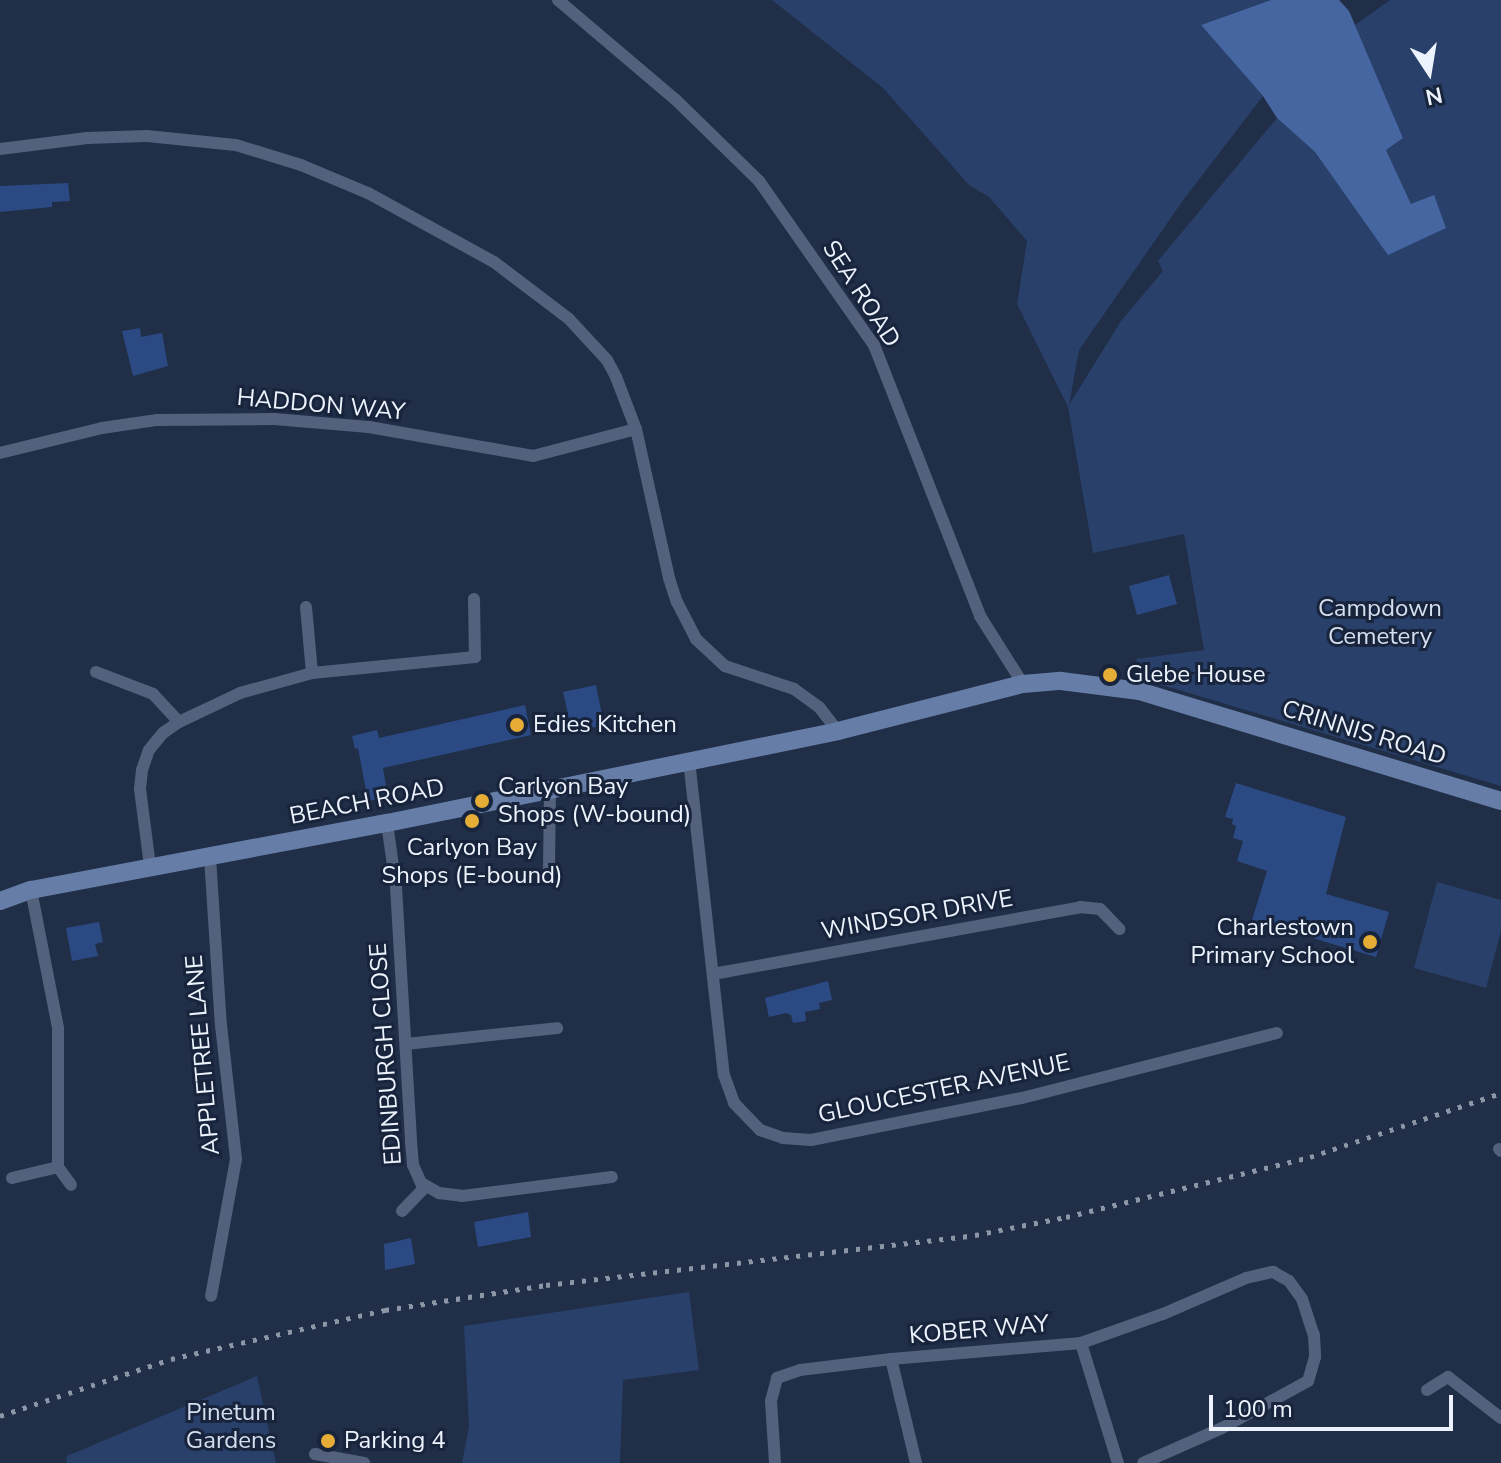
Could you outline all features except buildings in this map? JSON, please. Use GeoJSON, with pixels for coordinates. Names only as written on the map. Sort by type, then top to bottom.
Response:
{"type":"FeatureCollection","features":[{"type":"Feature","properties":{"kind":"street","name":"SEA ROAD"},"geometry":{"type":"LineString","coordinates":[[558,0],[676,100],[759,181],[874,345],[980,616],[1023,684]]}},
{"type":"Feature","properties":{"kind":"street"},"geometry":{"type":"LineString","coordinates":[[0,149],[87,138],[147,136],[236,145],[301,165],[368,193],[494,262],[569,319],[607,360],[627,398],[669,578],[696,639],[725,666],[794,689],[819,707],[838,731]]}},
{"type":"Feature","properties":{"kind":"street","name":"HADDON WAY"},"geometry":{"type":"LineString","coordinates":[[0,453],[102,428],[157,420],[274,419],[369,427],[533,456],[636,429]]}},
{"type":"Feature","properties":{"kind":"street"},"geometry":{"type":"LineString","coordinates":[[150,866],[140,789],[142,770],[149,750],[179,722],[240,693],[312,673],[475,657],[474,599]]}},
{"type":"Feature","properties":{"kind":"street"},"geometry":{"type":"LineString","coordinates":[[306,607],[312,673]]}},
{"type":"Feature","properties":{"kind":"street"},"geometry":{"type":"LineString","coordinates":[[96,672],[153,694],[179,722]]}},
{"type":"Feature","properties":{"kind":"street","name":"CRINNIS ROAD"},"geometry":{"type":"LineString","coordinates":[[1023,684],[1089,682],[1139,691],[1501,801]]}},
{"type":"Feature","properties":{"kind":"street","name":"BEACH ROAD"},"geometry":{"type":"LineString","coordinates":[[0,901],[31,890],[387,823],[838,731],[1023,684]]}},
{"type":"Feature","properties":{"kind":"street","name":"GLOUCESTER AVENUE"},"geometry":{"type":"LineString","coordinates":[[689,760],[728,1090],[745,1118],[760,1130],[783,1138],[811,1140],[1022,1098],[1277,1033]]}},
{"type":"Feature","properties":{"kind":"street"},"geometry":{"type":"LineString","coordinates":[[549,870],[550,790]]}},
{"type":"Feature","properties":{"kind":"street","name":"EDINBURGH CLOSE"},"geometry":{"type":"LineString","coordinates":[[387,823],[396,887],[413,1165],[421,1183],[439,1193],[462,1196],[612,1177]]}},
{"type":"Feature","properties":{"kind":"street","name":"APPLETREE LANE"},"geometry":{"type":"LineString","coordinates":[[210,857],[221,1025],[236,1159],[211,1296]]}},
{"type":"Feature","properties":{"kind":"street"},"geometry":{"type":"LineString","coordinates":[[31,890],[58,1028],[58,1167],[71,1185]]}},
{"type":"Feature","properties":{"kind":"street","name":"WINDSOR DRIVE"},"geometry":{"type":"LineString","coordinates":[[713,974],[1080,907],[1100,909],[1119,929]]}},
{"type":"Feature","properties":{"kind":"street"},"geometry":{"type":"LineString","coordinates":[[406,1044],[557,1028]]}},
{"type":"Feature","properties":{"kind":"street"},"geometry":{"type":"LineString","coordinates":[[12,1178],[58,1167]]}},
{"type":"Feature","properties":{"kind":"street"},"geometry":{"type":"LineString","coordinates":[[402,1211],[426,1186]]}},
{"type":"Feature","properties":{"kind":"street","name":"KOBER WAY"},"geometry":{"type":"LineString","coordinates":[[916,1463],[891,1359],[1081,1343],[1163,1314],[1246,1278],[1273,1272],[1289,1281],[1302,1299],[1314,1335],[1315,1357],[1308,1381],[1222,1428],[1143,1463]]}},
{"type":"Feature","properties":{"kind":"street"},"geometry":{"type":"LineString","coordinates":[[1081,1343],[1118,1463]]}},
{"type":"Feature","properties":{"kind":"street"},"geometry":{"type":"LineString","coordinates":[[775,1463],[771,1401],[777,1378],[800,1370],[891,1359]]}},
{"type":"Feature","properties":{"kind":"street"},"geometry":{"type":"LineString","coordinates":[[1427,1390],[1448,1377],[1501,1418]]}},
{"type":"Feature","properties":{"kind":"street"},"geometry":{"type":"LineString","coordinates":[[315,1454],[364,1463]]}},
{"type":"Feature","properties":{"kind":"green space","name":"Campdown Cemetery"},"geometry":{"type":"Polygon","coordinates":[[[772,0],[1271,0],[1201,25],[1263,96],[1184,199],[1079,350],[1069,405],[1121,321],[1163,271],[1158,261],[1277,118],[1315,152],[1388,254],[1411,204],[1386,150],[1403,138],[1355,25],[1390,0],[1501,0],[1501,786],[1145,680],[1136,659],[1204,650],[1184,534],[1093,553],[1068,407],[1017,304],[1027,241],[989,197],[969,185],[883,88],[772,0]]]}},
{"type":"Feature","properties":{"kind":"green space"},"geometry":{"type":"Polygon","coordinates":[[[1437,882],[1501,900],[1501,931],[1486,988],[1414,968],[1437,882]]]}},
{"type":"Feature","properties":{"kind":"green space"},"geometry":{"type":"Polygon","coordinates":[[[689,1292],[699,1370],[623,1380],[620,1463],[462,1463],[469,1426],[464,1326],[689,1292]]]}},
{"type":"Feature","properties":{"kind":"green space","name":"Pinetum Gardens"},"geometry":{"type":"Polygon","coordinates":[[[257,1376],[276,1463],[66,1463],[67,1456],[257,1376]]]}},
{"type":"Feature","properties":{"kind":"shaded area"},"geometry":{"type":"Polygon","coordinates":[[[1271,0],[1339,0],[1349,11],[1403,138],[1386,150],[1411,204],[1434,195],[1446,228],[1388,255],[1315,152],[1277,118],[1263,96],[1201,25],[1271,0]]]}},
{"type":"Feature","properties":{"kind":"railway"},"geometry":{"type":"LineString","coordinates":[[0,1416],[171,1359],[385,1310],[546,1285],[975,1235],[1066,1217],[1310,1157],[1501,1093]]}},
{"type":"Feature","properties":{"kind":"place","name":"Glebe House"},"geometry":{"type":"Point","coordinates":[1110,675]}},
{"type":"Feature","properties":{"kind":"place","name":"Edies Kitchen"},"geometry":{"type":"Point","coordinates":[517,725]}},
{"type":"Feature","properties":{"kind":"place","name":"Carlyon Bay Shops (W-bound)"},"geometry":{"type":"Point","coordinates":[482,801]}},
{"type":"Feature","properties":{"kind":"place","name":"Carlyon Bay Shops (E-bound)"},"geometry":{"type":"Point","coordinates":[472,821]}},
{"type":"Feature","properties":{"kind":"place","name":"Charlestown Primary School"},"geometry":{"type":"Point","coordinates":[1370,942]}},
{"type":"Feature","properties":{"kind":"place","name":"Parking 4"},"geometry":{"type":"Point","coordinates":[328,1441]}}]}
